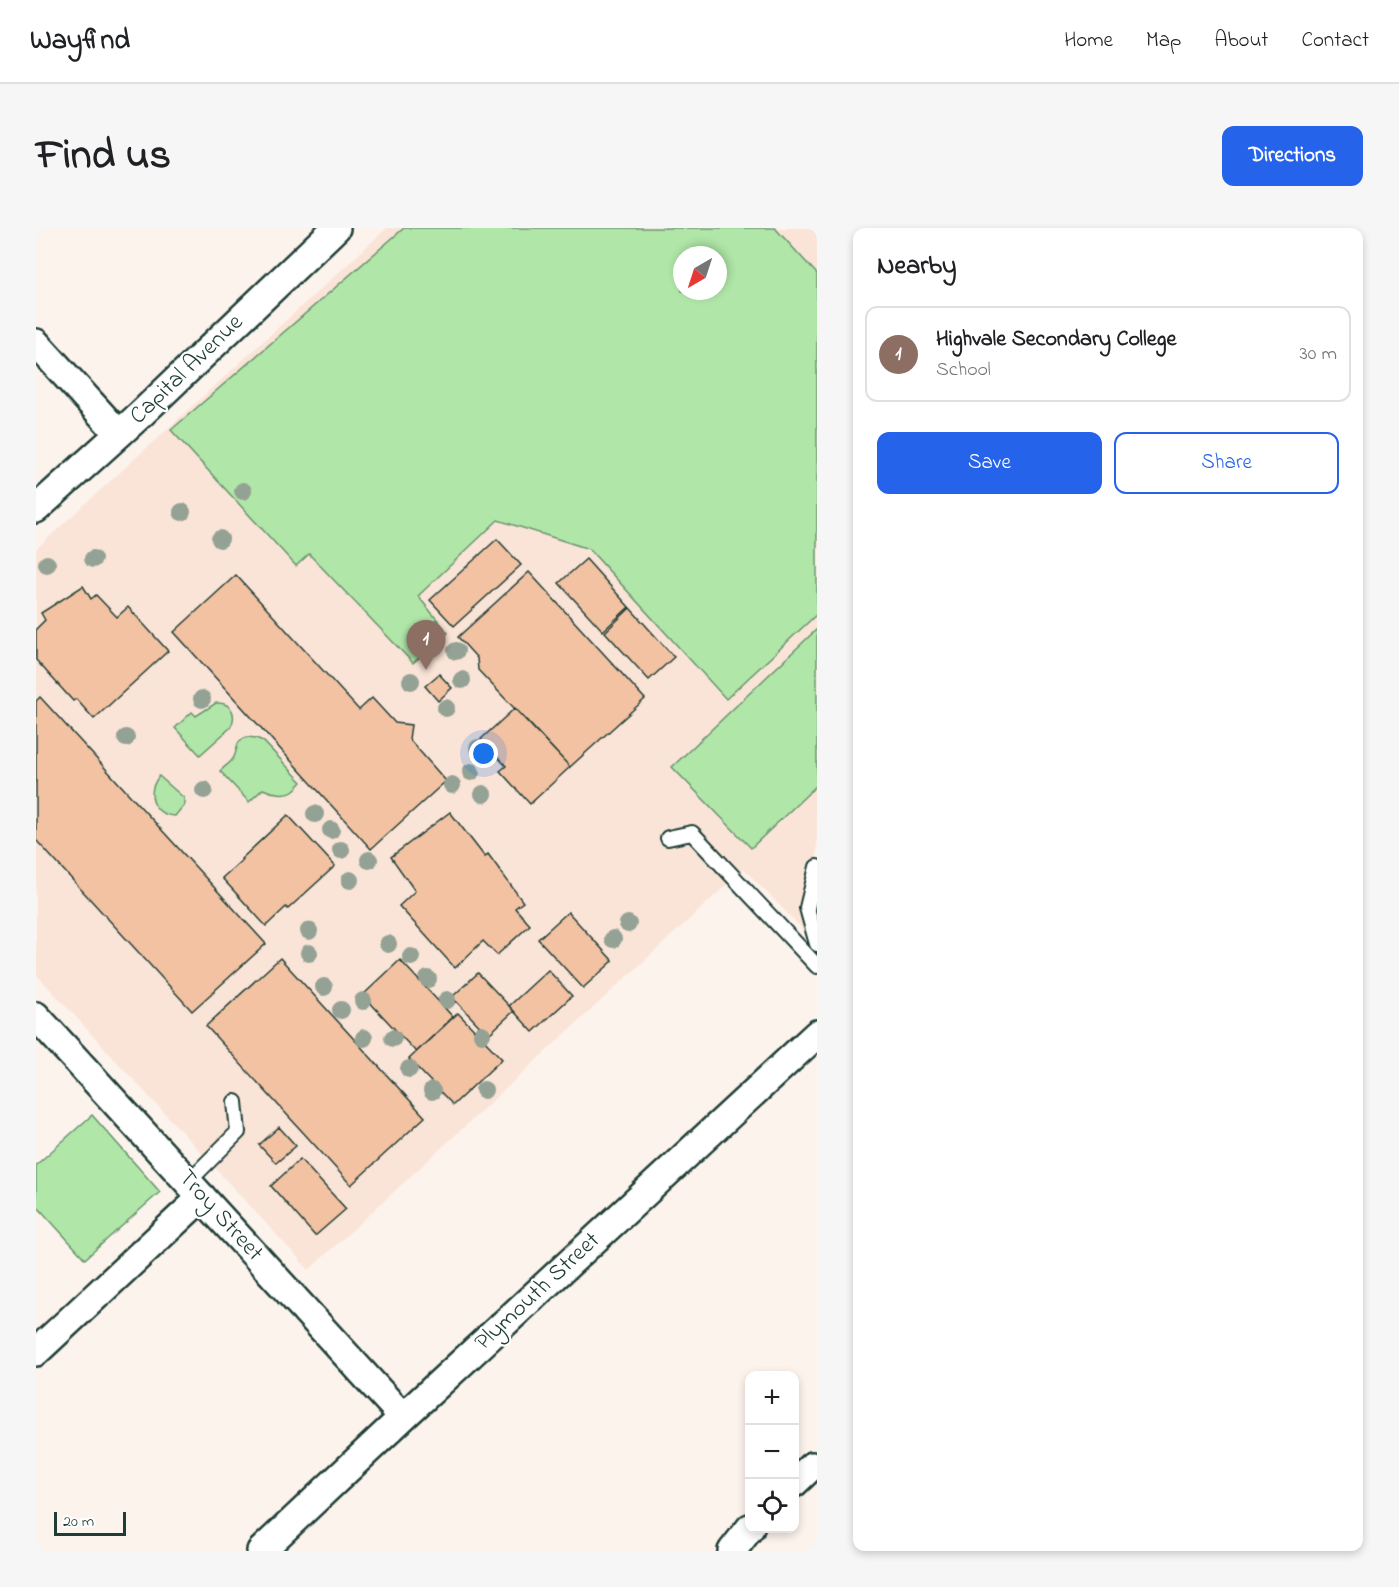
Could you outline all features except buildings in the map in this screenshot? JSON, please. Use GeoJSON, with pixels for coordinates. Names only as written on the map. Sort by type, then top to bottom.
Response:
{"type":"FeatureCollection","features":[{"type":"Feature","properties":{"kind":"street","name":"Capital Avenue"},"geometry":{"type":"LineString","coordinates":[[36,508],[119,434],[336,228]]}},
{"type":"Feature","properties":{"kind":"street"},"geometry":{"type":"LineString","coordinates":[[36,343],[119,434]]}},
{"type":"Feature","properties":{"kind":"street","name":"Troy Street"},"geometry":{"type":"LineString","coordinates":[[36,1016],[403,1417]]}},
{"type":"Feature","properties":{"kind":"street","name":"Plymouth Street"},"geometry":{"type":"LineString","coordinates":[[261,1551],[289,1542],[403,1417],[817,1034]]}},
{"type":"Feature","properties":{"kind":"street"},"geometry":{"type":"LineString","coordinates":[[36,1352],[195,1190]]}},
{"type":"Feature","properties":{"kind":"street"},"geometry":{"type":"LineString","coordinates":[[732,1551],[746,1533]]}},
{"type":"Feature","properties":{"kind":"lane"},"geometry":{"type":"LineString","coordinates":[[668,838],[692,834],[817,966]]}},
{"type":"Feature","properties":{"kind":"lane"},"geometry":{"type":"LineString","coordinates":[[817,867],[807,908],[817,944]]}},
{"type":"Feature","properties":{"kind":"lane"},"geometry":{"type":"LineString","coordinates":[[195,1190],[238,1132],[236,1102]]}},
{"type":"Feature","properties":{"kind":"shaded area"},"geometry":{"type":"Polygon","coordinates":[[[387,228],[817,228],[817,939],[812,939],[744,869],[309,1270],[36,974],[36,549],[387,228]]]}},
{"type":"Feature","properties":{"kind":"green space"},"geometry":{"type":"Polygon","coordinates":[[[404,228],[775,228],[817,274],[817,614],[726,699],[589,549],[498,520],[418,596],[448,633],[413,663],[309,554],[296,566],[171,430],[404,228]]]}},
{"type":"Feature","properties":{"kind":"green space"},"geometry":{"type":"Polygon","coordinates":[[[817,629],[817,785],[751,848],[672,767],[817,629]]]}},
{"type":"Feature","properties":{"kind":"green space"},"geometry":{"type":"Polygon","coordinates":[[[216,703],[226,705],[232,710],[232,723],[230,728],[200,755],[175,728],[192,712],[196,716],[216,703]]]}},
{"type":"Feature","properties":{"kind":"green space"},"geometry":{"type":"Polygon","coordinates":[[[247,737],[263,741],[302,782],[287,793],[274,793],[263,789],[249,802],[220,771],[233,759],[238,743],[247,737]]]}},
{"type":"Feature","properties":{"kind":"green space"},"geometry":{"type":"Polygon","coordinates":[[[159,776],[184,798],[184,805],[175,816],[161,812],[154,802],[153,789],[159,776]]]}},
{"type":"Feature","properties":{"kind":"green space"},"geometry":{"type":"Polygon","coordinates":[[[92,1115],[160,1192],[85,1259],[36,1205],[36,1165],[92,1115]]]}},
{"type":"Feature","properties":{"kind":"place","name":"Highvale Secondary College"},"geometry":{"type":"Point","coordinates":[426,670]}}]}
